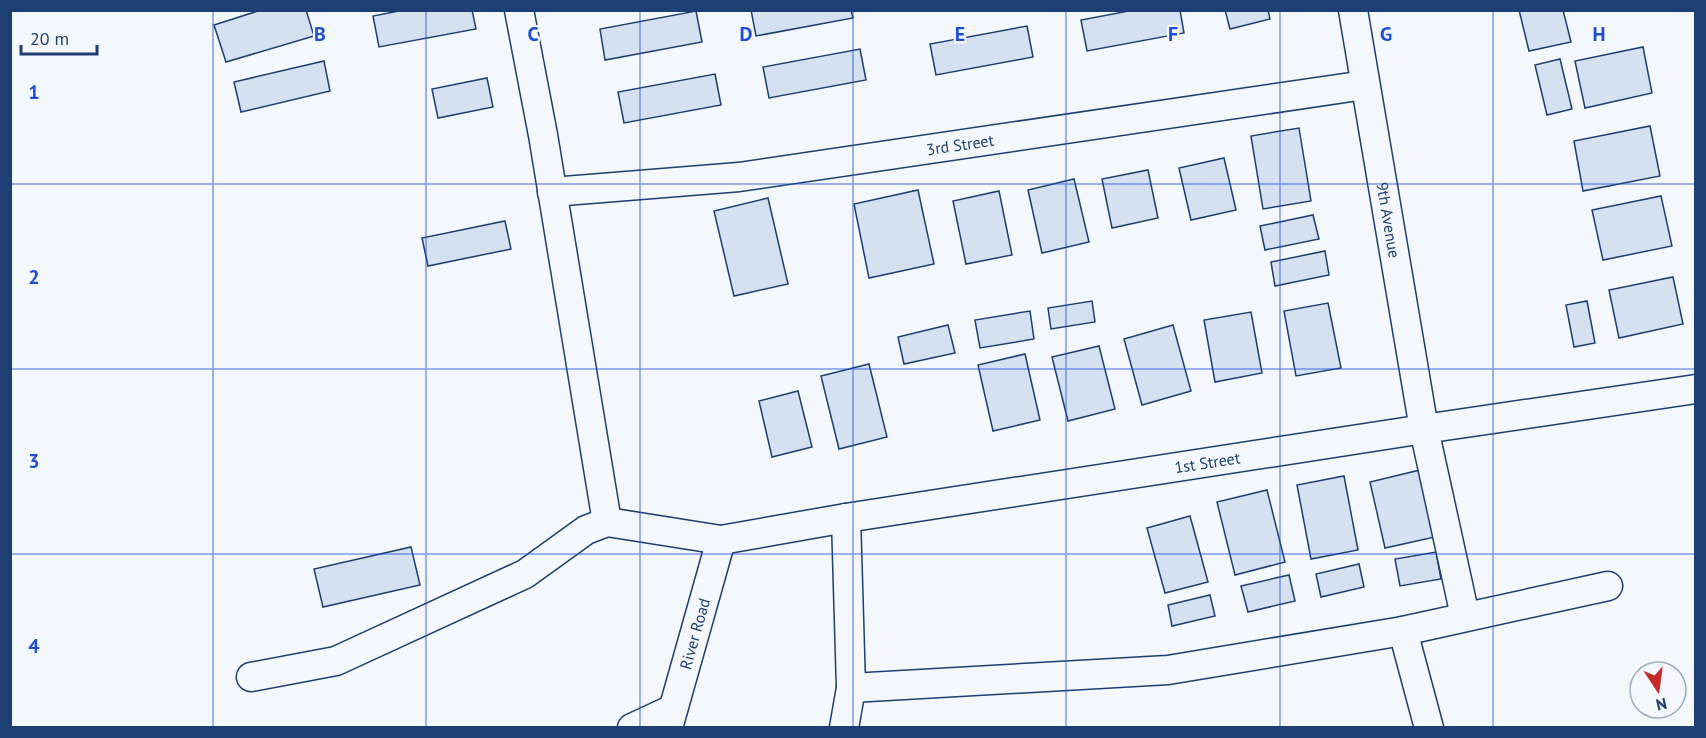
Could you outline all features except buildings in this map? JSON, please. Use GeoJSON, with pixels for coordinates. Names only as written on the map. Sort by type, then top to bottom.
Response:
{"type":"FeatureCollection","features":[{"type":"Feature","properties":{"kind":"street"},"geometry":{"type":"LineString","coordinates":[[251,677],[336,661],[525,574],[586,530],[608,522],[519,10]]}},
{"type":"Feature","properties":{"kind":"street","name":"9th Avenue"},"geometry":{"type":"LineString","coordinates":[[1353,10],[1424,429],[1465,616]]}},
{"type":"Feature","properties":{"kind":"street","name":"3rd Street"},"geometry":{"type":"LineString","coordinates":[[552,192],[739,177],[1365,85]]}},
{"type":"Feature","properties":{"kind":"street","name":"1st Street"},"geometry":{"type":"LineString","coordinates":[[608,522],[721,540],[846,518],[1695,389]]}},
{"type":"Feature","properties":{"kind":"street"},"geometry":{"type":"LineString","coordinates":[[844,728],[851,688],[846,518]]}},
{"type":"Feature","properties":{"kind":"street","name":"River Road"},"geometry":{"type":"LineString","coordinates":[[670,718],[721,540]]}},
{"type":"Feature","properties":{"kind":"street"},"geometry":{"type":"LineString","coordinates":[[851,688],[1168,670],[1403,631],[1608,586]]}},
{"type":"Feature","properties":{"kind":"street"},"geometry":{"type":"LineString","coordinates":[[1403,631],[1429,728]]}},
{"type":"Feature","properties":{"kind":"street"},"geometry":{"type":"LineString","coordinates":[[633,728],[670,718]]}}]}
